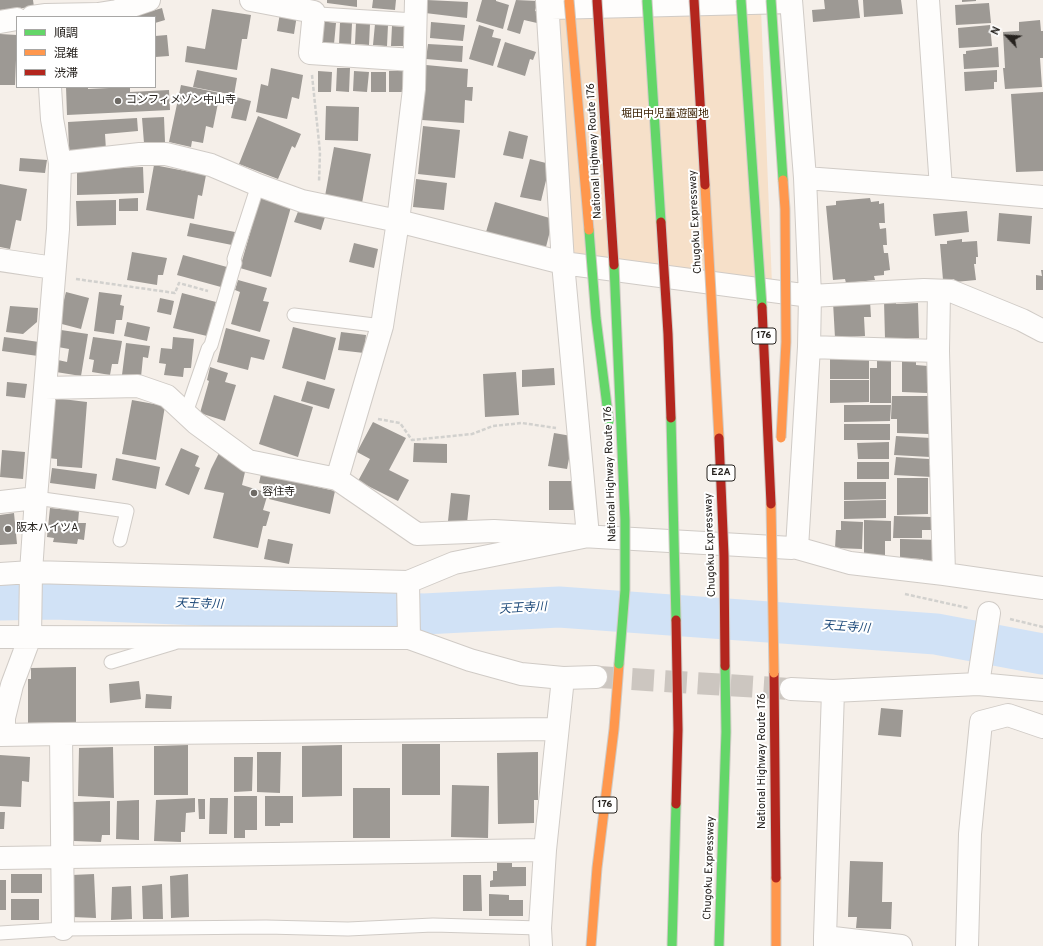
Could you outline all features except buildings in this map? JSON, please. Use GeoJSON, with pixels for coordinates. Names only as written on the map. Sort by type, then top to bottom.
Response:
{"type":"FeatureCollection","features":[{"type":"Feature","properties":{"kind":"highway"},"geometry":{"type":"LineString","coordinates":[[569,0],[596,318],[611,434],[625,520]]}},
{"type":"Feature","properties":{"kind":"highway","name":"National Highway Route 176"},"geometry":{"type":"LineString","coordinates":[[591,946],[597,868],[613,736],[625,590],[625,520],[618,320],[597,0]]}},
{"type":"Feature","properties":{"kind":"highway"},"geometry":{"type":"LineString","coordinates":[[647,0],[668,334],[676,557],[678,730],[672,946]]}},
{"type":"Feature","properties":{"kind":"highway","name":"Chugoku Expressway"},"geometry":{"type":"LineString","coordinates":[[694,0],[714,330],[724,556],[726,740],[719,946]]}},
{"type":"Feature","properties":{"kind":"highway","name":"National Highway Route 176"},"geometry":{"type":"LineString","coordinates":[[741,0],[763,327],[773,562],[776,946]]}},
{"type":"Feature","properties":{"kind":"highway"},"geometry":{"type":"LineString","coordinates":[[780,446],[786,342],[785,1]]}},
{"type":"Feature","properties":{"kind":"highway"},"geometry":{"type":"LineString","coordinates":[[773,562],[779,469]]}},
{"type":"Feature","properties":{"kind":"street"},"geometry":{"type":"LineString","coordinates":[[43,12],[98,14],[117,11],[149,0]]}},
{"type":"Feature","properties":{"kind":"street"},"geometry":{"type":"LineString","coordinates":[[252,0],[314,12],[310,53],[413,60]]}},
{"type":"Feature","properties":{"kind":"street"},"geometry":{"type":"LineString","coordinates":[[928,0],[941,188]]}},
{"type":"Feature","properties":{"kind":"street"},"geometry":{"type":"LineString","coordinates":[[588,536],[563,263],[547,4],[785,1],[805,178],[810,296],[809,347],[797,548]]}},
{"type":"Feature","properties":{"kind":"street"},"geometry":{"type":"LineString","coordinates":[[337,479],[382,326],[398,221],[414,89],[413,60],[415,10]]}},
{"type":"Feature","properties":{"kind":"street"},"geometry":{"type":"LineString","coordinates":[[0,22],[16,19]]}},
{"type":"Feature","properties":{"kind":"street"},"geometry":{"type":"LineString","coordinates":[[50,88],[52,119],[60,163],[58,229],[36,498],[31,572],[30,637],[12,685],[4,718],[2,734],[557,729]]}},
{"type":"Feature","properties":{"kind":"street"},"geometry":{"type":"LineString","coordinates":[[60,163],[140,154],[166,154],[211,165],[258,185],[302,201],[398,221],[563,263],[810,296],[924,290],[939,292],[950,291],[1022,320],[1043,331]]}},
{"type":"Feature","properties":{"kind":"street"},"geometry":{"type":"LineString","coordinates":[[805,178],[1043,197]]}},
{"type":"Feature","properties":{"kind":"street"},"geometry":{"type":"LineString","coordinates":[[0,260],[54,272]]}},
{"type":"Feature","properties":{"kind":"street"},"geometry":{"type":"LineString","coordinates":[[939,292],[938,351],[944,574]]}},
{"type":"Feature","properties":{"kind":"street"},"geometry":{"type":"LineString","coordinates":[[809,347],[938,351]]}},
{"type":"Feature","properties":{"kind":"street"},"geometry":{"type":"LineString","coordinates":[[45,388],[138,386],[168,396],[196,423],[248,461],[337,479],[417,534],[494,530],[797,548],[850,563],[1043,588]]}},
{"type":"Feature","properties":{"kind":"street"},"geometry":{"type":"LineString","coordinates":[[0,502],[36,498]]}},
{"type":"Feature","properties":{"kind":"street"},"geometry":{"type":"LineString","coordinates":[[0,574],[31,572],[408,588],[454,563],[588,536]]}},
{"type":"Feature","properties":{"kind":"street"},"geometry":{"type":"LineString","coordinates":[[408,588],[409,631]]}},
{"type":"Feature","properties":{"kind":"street"},"geometry":{"type":"LineString","coordinates":[[978,679],[988,617]]}},
{"type":"Feature","properties":{"kind":"street"},"geometry":{"type":"LineString","coordinates":[[2,639],[30,637],[175,637],[409,631],[470,660],[521,674],[563,678],[596,677]]}},
{"type":"Feature","properties":{"kind":"street"},"geometry":{"type":"LineString","coordinates":[[540,937],[545,850],[563,678]]}},
{"type":"Feature","properties":{"kind":"street"},"geometry":{"type":"LineString","coordinates":[[791,689],[833,691],[978,679],[1043,690]]}},
{"type":"Feature","properties":{"kind":"street"},"geometry":{"type":"LineString","coordinates":[[833,691],[825,941],[901,946]]}},
{"type":"Feature","properties":{"kind":"street"},"geometry":{"type":"LineString","coordinates":[[967,946],[970,834],[981,722],[1008,715],[1043,727]]}},
{"type":"Feature","properties":{"kind":"street"},"geometry":{"type":"LineString","coordinates":[[61,734],[61,857],[63,929]]}},
{"type":"Feature","properties":{"kind":"street"},"geometry":{"type":"LineString","coordinates":[[0,858],[545,850]]}},
{"type":"Feature","properties":{"kind":"lane"},"geometry":{"type":"LineString","coordinates":[[314,12],[319,14],[415,10]]}},
{"type":"Feature","properties":{"kind":"lane"},"geometry":{"type":"LineString","coordinates":[[186,413],[208,349],[211,345],[235,263],[234,259],[258,185]]}},
{"type":"Feature","properties":{"kind":"lane"},"geometry":{"type":"LineString","coordinates":[[294,315],[382,326]]}},
{"type":"Feature","properties":{"kind":"lane"},"geometry":{"type":"LineString","coordinates":[[36,498],[128,505],[120,540]]}},
{"type":"Feature","properties":{"kind":"lane"},"geometry":{"type":"LineString","coordinates":[[111,662],[174,643],[175,637]]}},
{"type":"Feature","properties":{"kind":"lane"},"geometry":{"type":"LineString","coordinates":[[0,933],[63,929],[348,929],[433,925],[540,937]]}},
{"type":"Feature","properties":{"kind":"path"},"geometry":{"type":"LineString","coordinates":[[310,53],[320,152],[319,204]]}},
{"type":"Feature","properties":{"kind":"path"},"geometry":{"type":"LineString","coordinates":[[54,272],[175,293],[179,283],[226,296]]}},
{"type":"Feature","properties":{"kind":"path"},"geometry":{"type":"LineString","coordinates":[[356,415],[400,423],[412,440],[472,434],[493,426],[522,423],[579,431]]}},
{"type":"Feature","properties":{"kind":"green space","name":"堀田中児童遊園地"},"geometry":{"type":"Polygon","coordinates":[[[761,9],[772,285],[573,260],[559,16],[761,9]]]}},
{"type":"Feature","properties":{"kind":"waterway","name":"天王寺川"},"geometry":{"type":"LineString","coordinates":[[0,600],[54,599],[424,614],[559,607],[936,634],[1043,654]]}},
{"type":"Feature","properties":{"kind":"tunnel"},"geometry":{"type":"LineString","coordinates":[[599,677],[791,689]]}},
{"type":"Feature","properties":{"kind":"traffic: slow"},"geometry":{"type":"LineString","coordinates":[[569,0],[589,230]]}},
{"type":"Feature","properties":{"kind":"traffic: slow"},"geometry":{"type":"LineString","coordinates":[[781,438],[786,342],[785,209],[783,180]]}},
{"type":"Feature","properties":{"kind":"traffic: slow"},"geometry":{"type":"LineString","coordinates":[[705,185],[719,438]]}},
{"type":"Feature","properties":{"kind":"traffic: slow"},"geometry":{"type":"LineString","coordinates":[[771,504],[774,673]]}},
{"type":"Feature","properties":{"kind":"traffic: slow"},"geometry":{"type":"LineString","coordinates":[[591,946],[597,868],[614,729],[619,664]]}},
{"type":"Feature","properties":{"kind":"traffic: slow"},"geometry":{"type":"LineString","coordinates":[[776,878],[776,946]]}},
{"type":"Feature","properties":{"kind":"traffic: jam"},"geometry":{"type":"LineString","coordinates":[[597,0],[614,265]]}},
{"type":"Feature","properties":{"kind":"traffic: jam"},"geometry":{"type":"LineString","coordinates":[[694,0],[705,185]]}},
{"type":"Feature","properties":{"kind":"traffic: jam"},"geometry":{"type":"LineString","coordinates":[[661,222],[668,334],[671,418]]}},
{"type":"Feature","properties":{"kind":"traffic: jam"},"geometry":{"type":"LineString","coordinates":[[762,307],[771,504]]}},
{"type":"Feature","properties":{"kind":"traffic: jam"},"geometry":{"type":"LineString","coordinates":[[719,438],[724,556],[725,666]]}},
{"type":"Feature","properties":{"kind":"traffic: jam"},"geometry":{"type":"LineString","coordinates":[[676,620],[678,730],[676,804]]}},
{"type":"Feature","properties":{"kind":"traffic: jam"},"geometry":{"type":"LineString","coordinates":[[774,673],[776,878]]}},
{"type":"Feature","properties":{"kind":"traffic: fast"},"geometry":{"type":"LineString","coordinates":[[647,0],[661,222]]}},
{"type":"Feature","properties":{"kind":"traffic: fast"},"geometry":{"type":"LineString","coordinates":[[741,0],[762,307]]}},
{"type":"Feature","properties":{"kind":"traffic: fast"},"geometry":{"type":"LineString","coordinates":[[771,0],[783,180]]}},
{"type":"Feature","properties":{"kind":"traffic: fast"},"geometry":{"type":"LineString","coordinates":[[589,230],[596,318],[609,422]]}},
{"type":"Feature","properties":{"kind":"traffic: fast"},"geometry":{"type":"LineString","coordinates":[[614,265],[625,520],[625,590],[619,664]]}},
{"type":"Feature","properties":{"kind":"traffic: fast"},"geometry":{"type":"LineString","coordinates":[[671,418],[676,620]]}},
{"type":"Feature","properties":{"kind":"traffic: fast"},"geometry":{"type":"LineString","coordinates":[[719,946],[726,732],[725,666]]}},
{"type":"Feature","properties":{"kind":"traffic: fast"},"geometry":{"type":"LineString","coordinates":[[672,946],[676,804]]}},
{"type":"Feature","properties":{"kind":"place","name":"コンフィメゾン中山寺"},"geometry":{"type":"Point","coordinates":[118,101]}},
{"type":"Feature","properties":{"kind":"place","name":"容住寺"},"geometry":{"type":"Point","coordinates":[254,493]}},
{"type":"Feature","properties":{"kind":"place","name":"阪本ハイツA"},"geometry":{"type":"Point","coordinates":[8,529]}}]}
